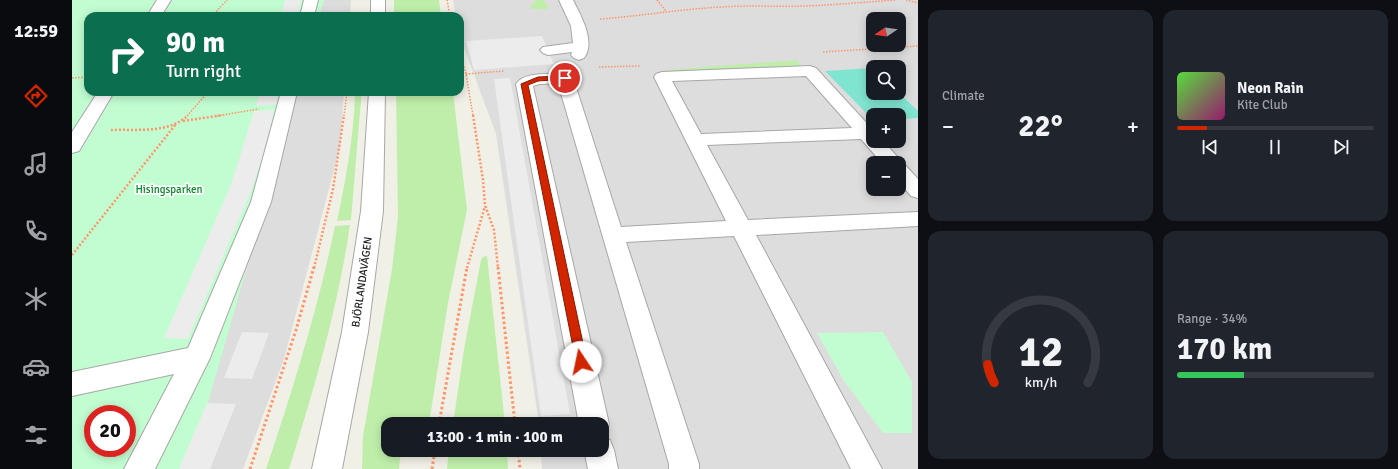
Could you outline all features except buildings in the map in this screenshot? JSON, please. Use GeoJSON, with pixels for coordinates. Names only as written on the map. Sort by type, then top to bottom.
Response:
{"type":"FeatureCollection","features":[{"type":"Feature","properties":{"kind":"street"},"geometry":{"type":"LineString","coordinates":[[156,12],[164,0]]}},
{"type":"Feature","properties":{"kind":"street"},"geometry":{"type":"LineString","coordinates":[[308,12],[311,0]]}},
{"type":"Feature","properties":{"kind":"street"},"geometry":{"type":"LineString","coordinates":[[378,0],[378,12]]}},
{"type":"Feature","properties":{"kind":"street"},"geometry":{"type":"LineString","coordinates":[[548,50],[580,51],[580,32],[576,19],[566,0]]}},
{"type":"Feature","properties":{"kind":"street"},"geometry":{"type":"LineString","coordinates":[[867,469],[662,77],[810,71],[886,156]]}},
{"type":"Feature","properties":{"kind":"street"},"geometry":{"type":"LineString","coordinates":[[593,417],[524,84],[564,76],[684,464],[684,469]]}},
{"type":"Feature","properties":{"kind":"street"},"geometry":{"type":"LineString","coordinates":[[72,147],[104,96]]}},
{"type":"Feature","properties":{"kind":"street","name":"BJÖRLANDAVÄGEN"},"geometry":{"type":"LineString","coordinates":[[327,469],[355,332],[372,211],[377,96]]}},
{"type":"Feature","properties":{"kind":"street"},"geometry":{"type":"LineString","coordinates":[[139,469],[198,358],[261,202],[287,99]]}},
{"type":"Feature","properties":{"kind":"street"},"geometry":{"type":"LineString","coordinates":[[696,140],[865,133]]}},
{"type":"Feature","properties":{"kind":"street"},"geometry":{"type":"LineString","coordinates":[[906,178],[918,191]]}},
{"type":"Feature","properties":{"kind":"street"},"geometry":{"type":"LineString","coordinates":[[613,234],[918,220]]}},
{"type":"Feature","properties":{"kind":"street"},"geometry":{"type":"LineString","coordinates":[[72,384],[198,358]]}},
{"type":"Feature","properties":{"kind":"street"},"geometry":{"type":"LineString","coordinates":[[600,457],[603,469]]}},
{"type":"Feature","properties":{"kind":"path"},"geometry":{"type":"LineString","coordinates":[[216,12],[227,0]]}},
{"type":"Feature","properties":{"kind":"path"},"geometry":{"type":"LineString","coordinates":[[447,0],[449,12]]}},
{"type":"Feature","properties":{"kind":"path"},"geometry":{"type":"LineString","coordinates":[[657,0],[666,11]]}},
{"type":"Feature","properties":{"kind":"path"},"geometry":{"type":"LineString","coordinates":[[594,20],[631,17],[666,11],[768,5],[804,6],[896,0]]}},
{"type":"Feature","properties":{"kind":"path"},"geometry":{"type":"LineString","coordinates":[[906,0],[918,3]]}},
{"type":"Feature","properties":{"kind":"path"},"geometry":{"type":"LineString","coordinates":[[464,67],[478,150],[485,205],[494,230],[514,417]]}},
{"type":"Feature","properties":{"kind":"path"},"geometry":{"type":"LineString","coordinates":[[72,78],[84,77]]}},
{"type":"Feature","properties":{"kind":"path"},"geometry":{"type":"LineString","coordinates":[[182,121],[204,96]]}},
{"type":"Feature","properties":{"kind":"path"},"geometry":{"type":"LineString","coordinates":[[250,469],[307,294],[330,208],[344,133],[347,96]]}},
{"type":"Feature","properties":{"kind":"path"},"geometry":{"type":"LineString","coordinates":[[82,131],[162,128],[182,121],[249,109],[287,99]]}},
{"type":"Feature","properties":{"kind":"path"},"geometry":{"type":"LineString","coordinates":[[72,255],[176,124]]}},
{"type":"Feature","properties":{"kind":"path"},"geometry":{"type":"LineString","coordinates":[[440,417],[466,270],[485,205]]}},
{"type":"Feature","properties":{"kind":"path"},"geometry":{"type":"LineString","coordinates":[[432,469],[434,457]]}},
{"type":"Feature","properties":{"kind":"path"},"geometry":{"type":"LineString","coordinates":[[519,457],[520,469]]}},
{"type":"Feature","properties":{"kind":"shaded area","name":"Hisingsparken"},"geometry":{"type":"Polygon","coordinates":[[[72,0],[351,0],[350,12],[84,12],[84,96],[344,96],[340,147],[284,359],[243,469],[72,469],[72,0]]]}},
{"type":"Feature","properties":{"kind":"shaded area"},"geometry":{"type":"Polygon","coordinates":[[[285,0],[301,0],[298,12],[282,12],[285,0]]]}},
{"type":"Feature","properties":{"kind":"shaded area"},"geometry":{"type":"Polygon","coordinates":[[[453,0],[918,0],[918,469],[542,469],[541,457],[609,457],[609,417],[538,417],[496,134],[464,48],[464,12],[455,12],[453,0]]]}},
{"type":"Feature","properties":{"kind":"shaded area"},"geometry":{"type":"Polygon","coordinates":[[[542,36],[554,64],[474,70],[466,41],[542,36]]]}},
{"type":"Feature","properties":{"kind":"shaded area"},"geometry":{"type":"Polygon","coordinates":[[[866,68],[866,100],[906,100],[918,111],[918,118],[906,119],[906,108],[866,108],[866,113],[825,71],[866,68]]]}},
{"type":"Feature","properties":{"kind":"shaded area"},"geometry":{"type":"Polygon","coordinates":[[[510,78],[570,414],[541,416],[494,79],[510,78]]]}},
{"type":"Feature","properties":{"kind":"shaded area"},"geometry":{"type":"Polygon","coordinates":[[[259,96],[278,96],[276,105],[256,106],[259,96]]]}},
{"type":"Feature","properties":{"kind":"shaded area"},"geometry":{"type":"Polygon","coordinates":[[[274,110],[264,153],[251,191],[188,339],[164,338],[231,185],[254,111],[274,110]]]}},
{"type":"Feature","properties":{"kind":"shaded area"},"geometry":{"type":"Polygon","coordinates":[[[242,332],[269,333],[252,379],[224,378],[242,332]]]}},
{"type":"Feature","properties":{"kind":"shaded area"},"geometry":{"type":"Polygon","coordinates":[[[207,403],[236,404],[210,469],[179,469],[207,403]]]}},
{"type":"Feature","properties":{"kind":"green space","name":"Hisingsparken"},"geometry":{"type":"Polygon","coordinates":[[[72,0],[324,0],[320,12],[84,12],[84,96],[296,96],[189,469],[72,469],[72,0]]]}},
{"type":"Feature","properties":{"kind":"green space"},"geometry":{"type":"Polygon","coordinates":[[[394,0],[439,0],[440,12],[394,12],[394,0]]]}},
{"type":"Feature","properties":{"kind":"green space"},"geometry":{"type":"Polygon","coordinates":[[[537,0],[544,0],[549,9],[531,9],[531,5],[537,0]]]}},
{"type":"Feature","properties":{"kind":"green space"},"geometry":{"type":"Polygon","coordinates":[[[797,60],[802,68],[669,72],[666,70],[797,60]]]}},
{"type":"Feature","properties":{"kind":"green space"},"geometry":{"type":"Polygon","coordinates":[[[355,96],[361,96],[351,220],[337,221],[349,157],[355,96]]]}},
{"type":"Feature","properties":{"kind":"green space"},"geometry":{"type":"Polygon","coordinates":[[[396,96],[453,96],[467,210],[448,303],[430,417],[381,417],[381,457],[402,457],[400,458],[399,469],[362,469],[363,436],[392,269],[398,217],[396,96]]]}},
{"type":"Feature","properties":{"kind":"green space"},"geometry":{"type":"Polygon","coordinates":[[[350,225],[332,318],[316,379],[289,469],[266,469],[304,348],[321,287],[335,226],[350,225]]]}},
{"type":"Feature","properties":{"kind":"green space"},"geometry":{"type":"Polygon","coordinates":[[[487,256],[504,417],[454,417],[464,349],[481,260],[483,257],[487,256]]]}},
{"type":"Feature","properties":{"kind":"green space"},"geometry":{"type":"Polygon","coordinates":[[[883,332],[912,382],[912,433],[883,433],[844,381],[817,333],[883,332]]]}},
{"type":"Feature","properties":{"kind":"green space"},"geometry":{"type":"Polygon","coordinates":[[[448,457],[507,457],[508,469],[447,469],[448,457]]]}},
{"type":"Feature","properties":{"kind":"route"},"geometry":{"type":"LineString","coordinates":[[565,78],[538,80],[524,84],[581,362]]}}]}
